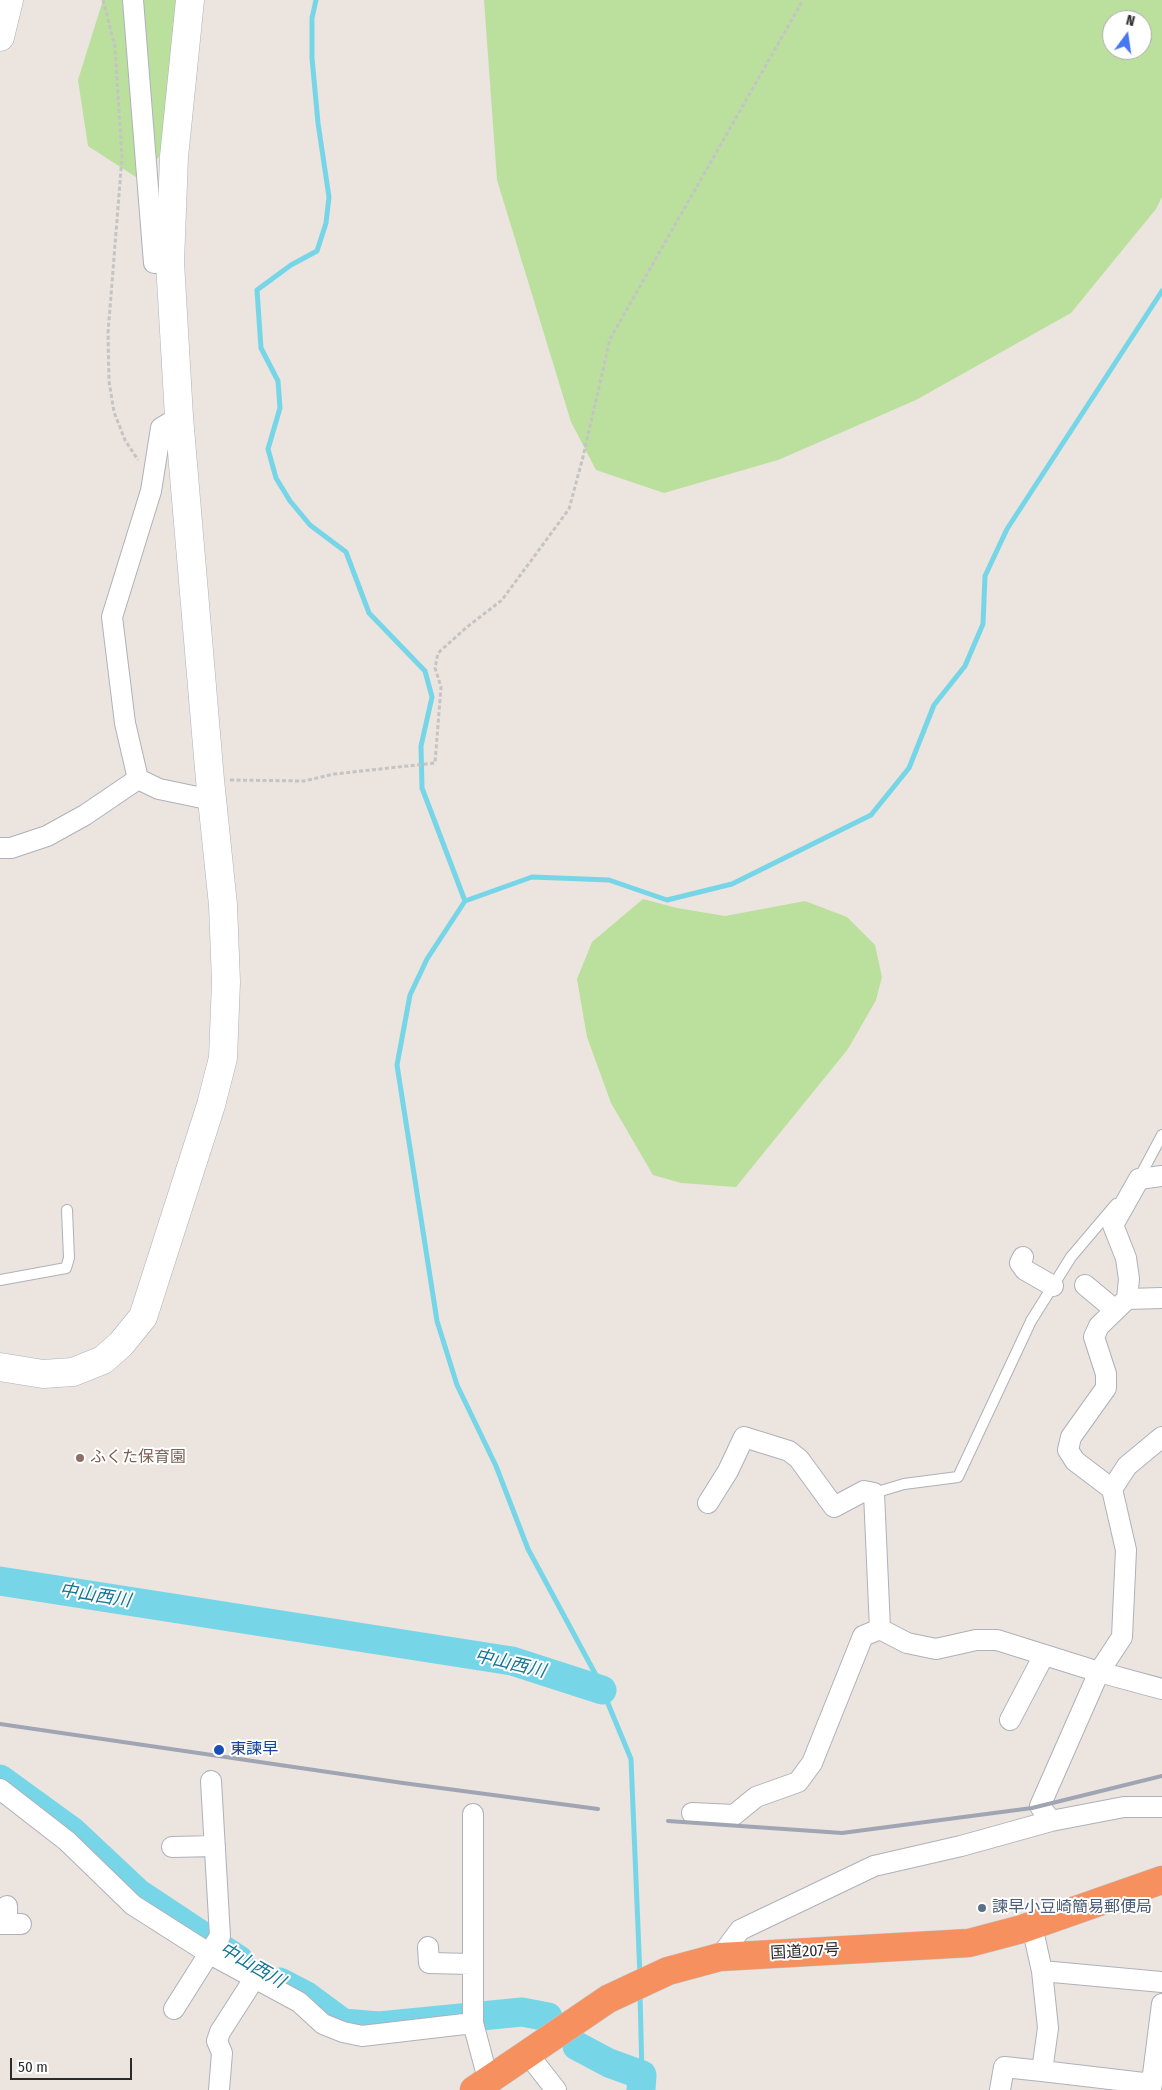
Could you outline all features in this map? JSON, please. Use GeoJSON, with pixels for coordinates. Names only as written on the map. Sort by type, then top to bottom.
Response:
{"type":"FeatureCollection","features":[{"type":"Feature","properties":{"kind":"highway","name":"国道207号"},"geometry":{"type":"LineString","coordinates":[[481,2085],[608,1999],[668,1971],[720,1957],[968,1943],[1032,1926],[1162,1880]]}},
{"type":"Feature","properties":{"kind":"street"},"geometry":{"type":"LineString","coordinates":[[0,37],[8,0]]}},
{"type":"Feature","properties":{"kind":"street"},"geometry":{"type":"LineString","coordinates":[[133,0],[154,263],[170,262]]}},
{"type":"Feature","properties":{"kind":"street"},"geometry":{"type":"LineString","coordinates":[[0,1367],[43,1374],[73,1372],[103,1360],[121,1344],[143,1317],[211,1105],[222,1058],[226,982],[223,905],[211,790],[179,417],[170,262],[174,157],[190,0]]}},
{"type":"Feature","properties":{"kind":"street"},"geometry":{"type":"LineString","coordinates":[[138,779],[125,723],[112,617],[151,491],[161,428],[179,417]]}},
{"type":"Feature","properties":{"kind":"street"},"geometry":{"type":"LineString","coordinates":[[138,779],[159,789],[211,790]]}},
{"type":"Feature","properties":{"kind":"street"},"geometry":{"type":"LineString","coordinates":[[0,848],[11,848],[47,836],[85,815],[138,779]]}},
{"type":"Feature","properties":{"kind":"street"},"geometry":{"type":"LineString","coordinates":[[1051,1821],[1040,1806],[1099,1672],[1122,1637],[1126,1550],[1112,1489],[1075,1461],[1068,1450],[1071,1437],[1106,1388],[1106,1374],[1094,1336],[1099,1326],[1121,1304],[1129,1279],[1127,1265],[1113,1226],[1139,1179],[1162,1176]]}},
{"type":"Feature","properties":{"kind":"street"},"geometry":{"type":"LineString","coordinates":[[1023,1257],[1020,1263],[1025,1270],[1053,1286]]}},
{"type":"Feature","properties":{"kind":"street"},"geometry":{"type":"LineString","coordinates":[[1085,1285],[1121,1304],[1162,1298]]}},
{"type":"Feature","properties":{"kind":"street"},"geometry":{"type":"LineString","coordinates":[[708,1503],[728,1471],[744,1437],[789,1450],[799,1459],[834,1507],[864,1491],[874,1493],[880,1629]]}},
{"type":"Feature","properties":{"kind":"street"},"geometry":{"type":"LineString","coordinates":[[1112,1489],[1127,1466],[1162,1437]]}},
{"type":"Feature","properties":{"kind":"street"},"geometry":{"type":"LineString","coordinates":[[692,1813],[734,1815],[756,1797],[798,1782],[812,1763],[863,1636],[880,1629],[907,1643],[936,1649],[976,1640],[997,1640],[1099,1672],[1162,1689]]}},
{"type":"Feature","properties":{"kind":"street"},"geometry":{"type":"LineString","coordinates":[[1010,1720],[1044,1655]]}},
{"type":"Feature","properties":{"kind":"street"},"geometry":{"type":"LineString","coordinates":[[174,2009],[213,1948],[215,1846],[211,1780]]}},
{"type":"Feature","properties":{"kind":"street"},"geometry":{"type":"LineString","coordinates":[[0,1789],[67,1841],[133,1905],[213,1948],[254,1979],[299,2002],[323,2024],[343,2032],[362,2036],[473,2019]]}},
{"type":"Feature","properties":{"kind":"street"},"geometry":{"type":"LineString","coordinates":[[720,1957],[740,1930],[874,1866],[961,1846],[1051,1821],[1124,1807],[1162,1807]]}},
{"type":"Feature","properties":{"kind":"street"},"geometry":{"type":"LineString","coordinates":[[473,1814],[473,2019],[481,2085]]}},
{"type":"Feature","properties":{"kind":"street"},"geometry":{"type":"LineString","coordinates":[[172,1848],[215,1846]]}},
{"type":"Feature","properties":{"kind":"street"},"geometry":{"type":"LineString","coordinates":[[1032,1926],[1042,1971],[1048,2028],[1042,2071]]}},
{"type":"Feature","properties":{"kind":"street"},"geometry":{"type":"LineString","coordinates":[[428,1947],[429,1963],[472,1964]]}},
{"type":"Feature","properties":{"kind":"street"},"geometry":{"type":"LineString","coordinates":[[1042,1971],[1162,1982]]}},
{"type":"Feature","properties":{"kind":"street"},"geometry":{"type":"LineString","coordinates":[[219,2090],[222,2053],[217,2041],[220,2032],[254,1979]]}},
{"type":"Feature","properties":{"kind":"street"},"geometry":{"type":"LineString","coordinates":[[1000,2090],[1004,2067],[1152,2087],[1162,2004]]}},
{"type":"Feature","properties":{"kind":"street"},"geometry":{"type":"LineString","coordinates":[[527,2054],[556,2090]]}},
{"type":"Feature","properties":{"kind":"lane"},"geometry":{"type":"LineString","coordinates":[[874,1493],[904,1484],[958,1477],[1030,1321],[1071,1257],[1139,1179],[1162,1135]]}},
{"type":"Feature","properties":{"kind":"lane"},"geometry":{"type":"LineString","coordinates":[[0,1280],[66,1268],[69,1258],[67,1210]]}},
{"type":"Feature","properties":{"kind":"path"},"geometry":{"type":"LineString","coordinates":[[103,0],[115,46],[122,157],[108,333],[109,381],[114,412],[125,440],[140,463]]}},
{"type":"Feature","properties":{"kind":"path"},"geometry":{"type":"LineString","coordinates":[[211,790],[304,781],[334,774],[435,763],[441,686],[435,668],[438,653],[467,626],[502,600],[569,509],[610,339],[803,0]]}},
{"type":"Feature","properties":{"kind":"green space"},"geometry":{"type":"Polygon","coordinates":[[[103,0],[201,0],[176,132],[142,181],[88,146],[78,80],[103,0]]]}},
{"type":"Feature","properties":{"kind":"green space"},"geometry":{"type":"Polygon","coordinates":[[[484,0],[1162,0],[1162,197],[1156,209],[1071,313],[916,400],[778,460],[664,493],[596,470],[571,422],[497,180],[484,0]]]}},
{"type":"Feature","properties":{"kind":"green space"},"geometry":{"type":"Polygon","coordinates":[[[643,899],[677,908],[725,916],[805,901],[847,917],[875,945],[882,977],[876,1000],[848,1049],[736,1187],[681,1183],[653,1175],[611,1103],[587,1037],[577,979],[592,942],[643,899]]]}},
{"type":"Feature","properties":{"kind":"waterway"},"geometry":{"type":"LineString","coordinates":[[316,0],[312,18],[312,58],[318,123],[329,197],[326,223],[317,251],[291,265],[257,290],[261,348],[278,381],[280,408],[268,449],[276,478],[290,501],[310,525],[346,552],[369,613],[425,671],[432,697],[421,746],[422,788],[465,901]]}},
{"type":"Feature","properties":{"kind":"waterway"},"geometry":{"type":"LineString","coordinates":[[640,1976],[631,1759],[597,1677],[528,1549],[496,1466],[457,1385],[437,1321],[397,1065],[410,995],[427,959],[465,901],[532,877],[609,880],[667,900],[732,884],[871,815],[909,768],[934,705],[965,666],[983,624],[985,576],[1007,529],[1162,291]]}},
{"type":"Feature","properties":{"kind":"waterway","name":"中山西川"},"geometry":{"type":"LineString","coordinates":[[0,1581],[512,1661],[602,1690]]}},
{"type":"Feature","properties":{"kind":"waterway","name":"中山西川"},"geometry":{"type":"LineString","coordinates":[[0,1779],[73,1832],[138,1893],[239,1960]]}},
{"type":"Feature","properties":{"kind":"waterway","name":"中山西川"},"geometry":{"type":"LineString","coordinates":[[280,1982],[305,1995],[343,2023],[379,2026],[522,2012],[548,2017]]}},
{"type":"Feature","properties":{"kind":"waterway"},"geometry":{"type":"LineString","coordinates":[[640,1994],[642,2075]]}},
{"type":"Feature","properties":{"kind":"waterway","name":"中山西川"},"geometry":{"type":"LineString","coordinates":[[577,2046],[609,2063],[642,2075],[641,2090]]}},
{"type":"Feature","properties":{"kind":"railway"},"geometry":{"type":"LineString","coordinates":[[0,1724],[403,1783],[598,1809]]}},
{"type":"Feature","properties":{"kind":"railway"},"geometry":{"type":"LineString","coordinates":[[668,1821],[842,1833],[1032,1808],[1162,1776]]}},
{"type":"Feature","properties":{"kind":"place","name":"ふくた保育園"},"geometry":{"type":"Point","coordinates":[80,1458]}},
{"type":"Feature","properties":{"kind":"place","name":"東諫早"},"geometry":{"type":"Point","coordinates":[219,1750]}},
{"type":"Feature","properties":{"kind":"place","name":"諫早小豆崎簡易郵便局"},"geometry":{"type":"Point","coordinates":[982,1908]}}]}
